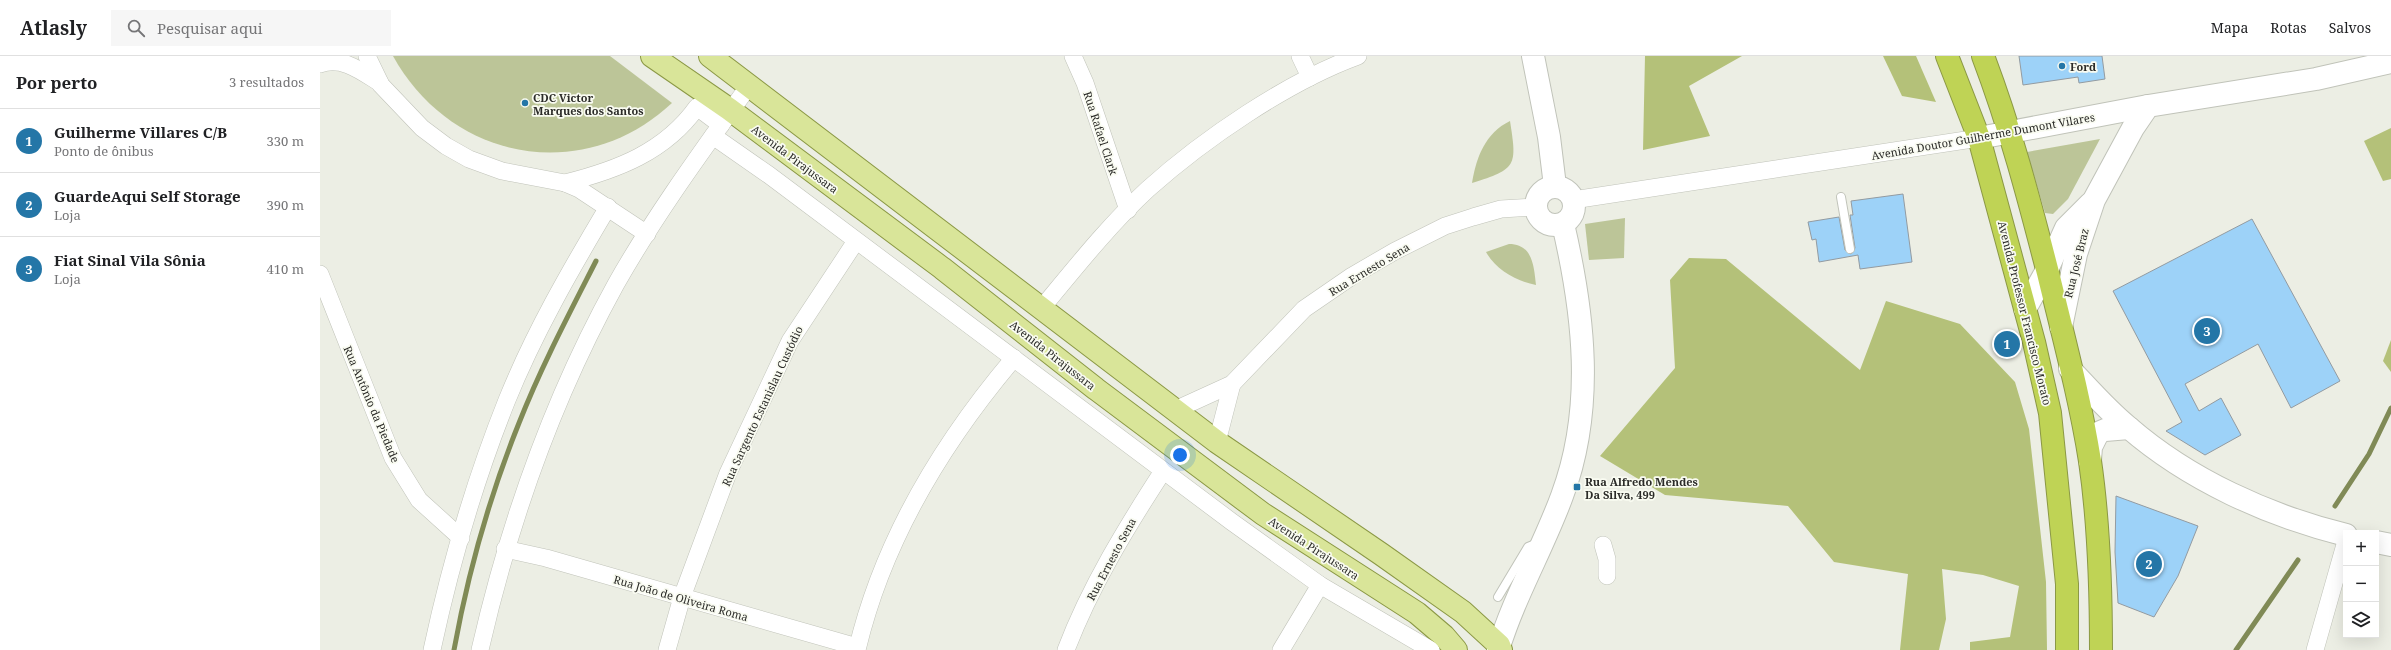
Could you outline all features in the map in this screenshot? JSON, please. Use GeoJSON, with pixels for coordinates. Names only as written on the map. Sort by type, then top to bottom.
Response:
{"type":"FeatureCollection","features":[{"type":"Feature","properties":{"kind":"highway","name":"Avenida Professor Francisco Morato"},"geometry":{"type":"LineString","coordinates":[[1947,56],[1979,138],[2025,310],[2050,413],[2067,584],[2068,650]]}},
{"type":"Feature","properties":{"kind":"highway"},"geometry":{"type":"LineString","coordinates":[[1983,56],[2011,132],[2061,327],[2090,461],[2098,533],[2101,650]]}},
{"type":"Feature","properties":{"kind":"main road","name":"Avenida Pirajussara"},"geometry":{"type":"LineString","coordinates":[[652,56],[722,124],[1262,514],[1417,613],[1444,636],[1456,650]]}},
{"type":"Feature","properties":{"kind":"main road"},"geometry":{"type":"LineString","coordinates":[[710,56],[748,87],[1217,442],[1463,612],[1499,648]]}},
{"type":"Feature","properties":{"kind":"main road"},"geometry":{"type":"LineString","coordinates":[[1533,56],[1549,137],[1555,186]]}},
{"type":"Feature","properties":{"kind":"main road","name":"Avenida Doutor Guilherme Dumont Vilares"},"geometry":{"type":"LineString","coordinates":[[1979,138],[2148,106],[2316,79],[2367,62],[2391,62]]}},
{"type":"Feature","properties":{"kind":"main road","name":"Rua José Braz"},"geometry":{"type":"LineString","coordinates":[[2061,327],[2076,254],[2094,200],[2133,128],[2148,106]]}},
{"type":"Feature","properties":{"kind":"main road"},"geometry":{"type":"LineString","coordinates":[[1555,186],[1568,192],[1573,200],[1573,214],[1563,224],[1557,226],[1545,223],[1536,214],[1535,207],[1538,195],[1548,188],[1555,186]]}},
{"type":"Feature","properties":{"kind":"main road","name":"Rua José Braz"},"geometry":{"type":"LineString","coordinates":[[2025,310],[2047,270],[2066,228],[2094,200]]}},
{"type":"Feature","properties":{"kind":"main road"},"geometry":{"type":"LineString","coordinates":[[1480,628],[1497,627],[1504,606],[1541,547],[1574,459],[1584,387],[1583,349],[1570,253],[1563,224]]}},
{"type":"Feature","properties":{"kind":"main road"},"geometry":{"type":"LineString","coordinates":[[2070,370],[2129,428],[2165,455],[2204,479],[2246,500],[2297,522],[2343,534]]}},
{"type":"Feature","properties":{"kind":"main road"},"geometry":{"type":"LineString","coordinates":[[2090,461],[2091,447],[2098,433],[2105,430],[2129,428]]}},
{"type":"Feature","properties":{"kind":"main road"},"geometry":{"type":"LineString","coordinates":[[2379,543],[2391,545]]}},
{"type":"Feature","properties":{"kind":"main road"},"geometry":{"type":"LineString","coordinates":[[1499,648],[1504,606]]}},
{"type":"Feature","properties":{"kind":"street"},"geometry":{"type":"LineString","coordinates":[[367,56],[382,85]]}},
{"type":"Feature","properties":{"kind":"street","name":"Rua Rafael Clark"},"geometry":{"type":"LineString","coordinates":[[1073,56],[1085,83],[1128,210]]}},
{"type":"Feature","properties":{"kind":"street"},"geometry":{"type":"LineString","coordinates":[[1300,56],[1310,77]]}},
{"type":"Feature","properties":{"kind":"street"},"geometry":{"type":"LineString","coordinates":[[1041,309],[1102,236],[1148,190],[1186,157],[1278,95],[1310,77],[1358,56]]}},
{"type":"Feature","properties":{"kind":"street"},"geometry":{"type":"LineString","coordinates":[[320,64],[326,61],[339,59],[347,62],[382,85],[422,128],[446,146],[463,156],[502,171],[565,183],[608,207],[647,234]]}},
{"type":"Feature","properties":{"kind":"street"},"geometry":{"type":"LineString","coordinates":[[480,650],[505,549],[533,466],[578,358],[617,282],[647,234],[748,87]]}},
{"type":"Feature","properties":{"kind":"street"},"geometry":{"type":"LineString","coordinates":[[565,183],[616,168],[647,154],[672,135],[697,106],[722,124]]}},
{"type":"Feature","properties":{"kind":"street","name":"Avenida Pirajussara"},"geometry":{"type":"LineString","coordinates":[[722,124],[769,175],[1163,471],[1320,585],[1431,650]]}},
{"type":"Feature","properties":{"kind":"street","name":"Avenida Doutor Guilherme Dumont Vilares"},"geometry":{"type":"LineString","coordinates":[[1573,200],[1979,138]]}},
{"type":"Feature","properties":{"kind":"street"},"geometry":{"type":"LineString","coordinates":[[432,650],[461,538],[485,459],[507,400],[551,307],[608,207]]}},
{"type":"Feature","properties":{"kind":"street","name":"Rua Ernesto Sena"},"geometry":{"type":"LineString","coordinates":[[1175,410],[1232,384],[1304,309],[1352,276],[1445,226],[1501,210],[1535,207]]}},
{"type":"Feature","properties":{"kind":"street","name":"Rua Sargento Estanislau Custódio"},"geometry":{"type":"LineString","coordinates":[[667,650],[682,597],[728,473],[790,341],[856,241]]}},
{"type":"Feature","properties":{"kind":"street","name":"Rua Antônio da Piedade"},"geometry":{"type":"LineString","coordinates":[[320,274],[393,458],[419,500],[461,538]]}},
{"type":"Feature","properties":{"kind":"street"},"geometry":{"type":"LineString","coordinates":[[857,649],[878,584],[912,502],[973,408],[1014,358]]}},
{"type":"Feature","properties":{"kind":"street","name":"Rua Ernesto Sena"},"geometry":{"type":"LineString","coordinates":[[1217,442],[1232,384]]}},
{"type":"Feature","properties":{"kind":"street","name":"Rua Ernesto Sena"},"geometry":{"type":"LineString","coordinates":[[1066,650],[1096,587],[1128,526],[1163,471]]}},
{"type":"Feature","properties":{"kind":"street"},"geometry":{"type":"LineString","coordinates":[[1603,545],[1607,576]]}},
{"type":"Feature","properties":{"kind":"street","name":"Rua João de Oliveira Roma"},"geometry":{"type":"LineString","coordinates":[[505,549],[546,558],[857,649]]}},
{"type":"Feature","properties":{"kind":"street"},"geometry":{"type":"LineString","coordinates":[[2315,650],[2343,551]]}},
{"type":"Feature","properties":{"kind":"street"},"geometry":{"type":"LineString","coordinates":[[1281,650],[1320,585]]}},
{"type":"Feature","properties":{"kind":"lane"},"geometry":{"type":"LineString","coordinates":[[1841,197],[1850,249]]}},
{"type":"Feature","properties":{"kind":"green space"},"geometry":{"type":"Polygon","coordinates":[[[393,56],[610,56],[672,103],[637,129],[599,145],[560,152],[521,150],[483,139],[449,119],[418,92],[393,56]]]}},
{"type":"Feature","properties":{"kind":"green space"},"geometry":{"type":"Polygon","coordinates":[[[1645,56],[1742,56],[1689,86],[1710,136],[1643,150],[1645,56]]]}},
{"type":"Feature","properties":{"kind":"green space"},"geometry":{"type":"Polygon","coordinates":[[[1883,56],[1916,56],[1936,102],[1902,96],[1883,56]]]}},
{"type":"Feature","properties":{"kind":"green space"},"geometry":{"type":"Polygon","coordinates":[[[1510,121],[1513,157],[1510,164],[1506,169],[1498,174],[1472,183],[1476,164],[1483,147],[1494,132],[1510,121]]]}},
{"type":"Feature","properties":{"kind":"green space"},"geometry":{"type":"Polygon","coordinates":[[[2391,128],[2391,179],[2383,181],[2364,141],[2391,128]]]}},
{"type":"Feature","properties":{"kind":"green space"},"geometry":{"type":"Polygon","coordinates":[[[2100,139],[2068,199],[2053,214],[2045,213],[2027,152],[2100,139]]]}},
{"type":"Feature","properties":{"kind":"green space"},"geometry":{"type":"Polygon","coordinates":[[[1625,218],[1624,258],[1589,260],[1585,224],[1625,218]]]}},
{"type":"Feature","properties":{"kind":"green space"},"geometry":{"type":"Polygon","coordinates":[[[1509,244],[1517,245],[1528,252],[1533,264],[1536,285],[1521,281],[1507,274],[1495,264],[1486,252],[1509,244]]]}},
{"type":"Feature","properties":{"kind":"green space"},"geometry":{"type":"Polygon","coordinates":[[[1689,258],[1726,259],[1860,370],[1886,301],[1960,324],[2015,382],[2029,429],[2046,582],[2047,650],[1970,650],[1970,642],[2010,637],[2019,586],[1983,575],[1942,569],[1946,619],[1939,650],[1900,650],[1908,574],[1834,562],[1788,506],[1665,495],[1600,456],[1675,368],[1670,280],[1689,258]]]}},
{"type":"Feature","properties":{"kind":"green space"},"geometry":{"type":"Polygon","coordinates":[[[2391,340],[2391,372],[2383,361],[2391,340]]]}},
{"type":"Feature","properties":{"kind":"building","name":"Ford"},"geometry":{"type":"Polygon","coordinates":[[[2019,56],[2102,56],[2105,79],[2079,83],[2078,77],[2023,85],[2019,56]]]}},
{"type":"Feature","properties":{"kind":"building"},"geometry":{"type":"Polygon","coordinates":[[[1903,194],[1912,262],[1860,269],[1858,255],[1819,262],[1816,239],[1812,240],[1808,222],[1839,217],[1845,250],[1851,254],[1855,248],[1850,215],[1853,215],[1851,201],[1903,194]]]}},
{"type":"Feature","properties":{"kind":"building"},"geometry":{"type":"Polygon","coordinates":[[[2252,219],[2340,381],[2291,408],[2258,344],[2185,384],[2199,411],[2221,398],[2241,435],[2205,455],[2166,431],[2182,422],[2113,291],[2252,219]]]}},
{"type":"Feature","properties":{"kind":"building"},"geometry":{"type":"Polygon","coordinates":[[[2116,496],[2198,526],[2178,576],[2154,617],[2118,603],[2115,552],[2116,496]]]}},
{"type":"Feature","properties":{"kind":"waterway"},"geometry":{"type":"LineString","coordinates":[[454,650],[473,563],[489,506],[508,450],[546,361],[596,261]]}},
{"type":"Feature","properties":{"kind":"waterway"},"geometry":{"type":"LineString","coordinates":[[2335,506],[2369,454],[2391,408]]}},
{"type":"Feature","properties":{"kind":"waterway"},"geometry":{"type":"LineString","coordinates":[[2236,650],[2298,560]]}},
{"type":"Feature","properties":{"kind":"place","name":"Ford"},"geometry":{"type":"Point","coordinates":[2062,66]}},
{"type":"Feature","properties":{"kind":"place","name":"CDC Victor Marques dos Santos"},"geometry":{"type":"Point","coordinates":[525,103]}},
{"type":"Feature","properties":{"kind":"place","name":"Fiat Sinal Vila Sônia"},"geometry":{"type":"Point","coordinates":[2207,331]}},
{"type":"Feature","properties":{"kind":"place","name":"Guilherme Villares C/B"},"geometry":{"type":"Point","coordinates":[2007,344]}},
{"type":"Feature","properties":{"kind":"place","name":"Rua Alfredo Mendes Da Silva, 499"},"geometry":{"type":"Point","coordinates":[1577,487]}},
{"type":"Feature","properties":{"kind":"place","name":"GuardeAqui Self Storage"},"geometry":{"type":"Point","coordinates":[2149,564]}}]}
